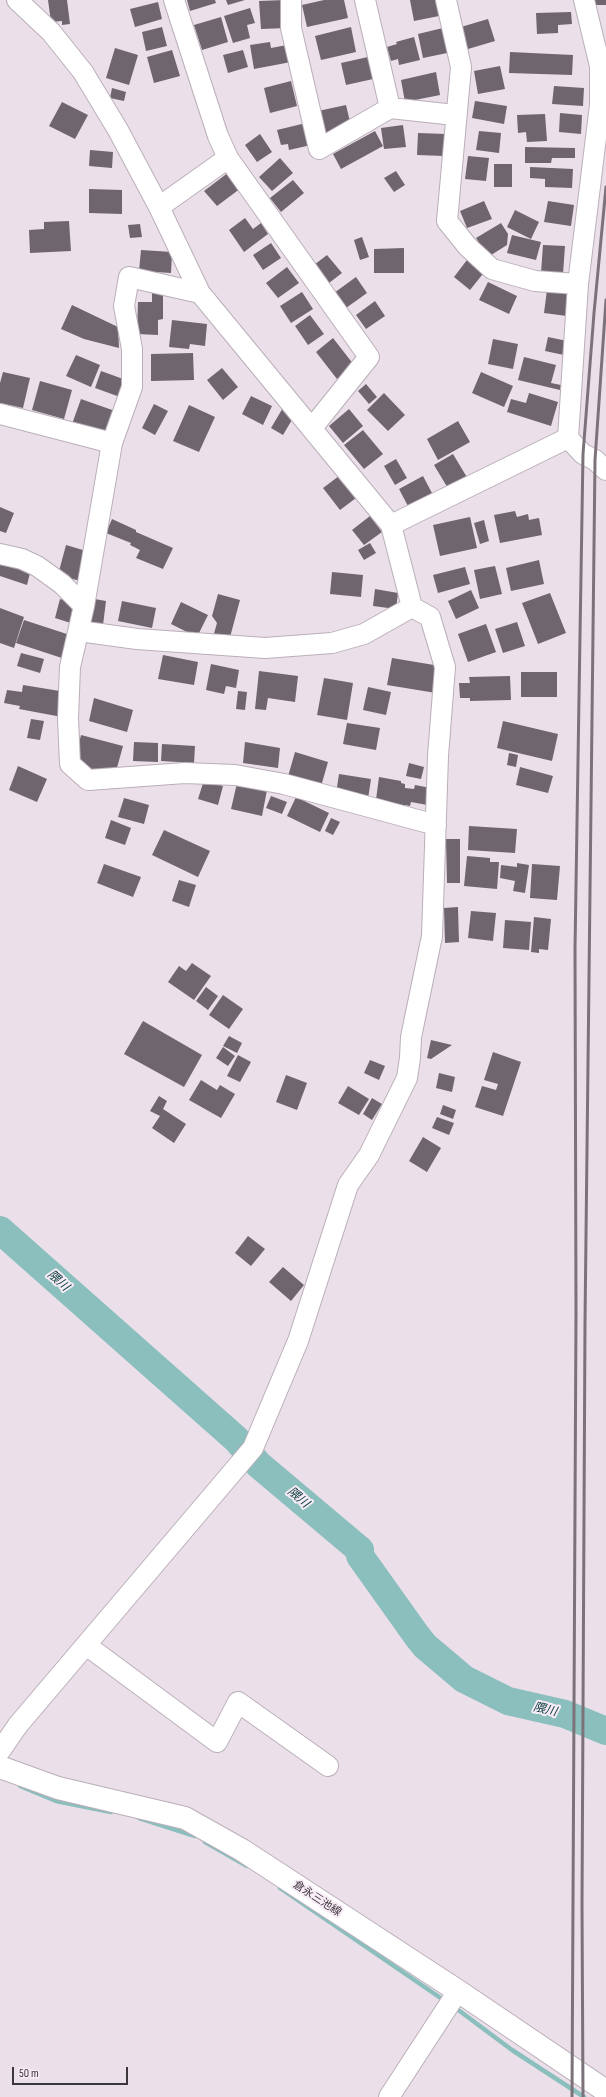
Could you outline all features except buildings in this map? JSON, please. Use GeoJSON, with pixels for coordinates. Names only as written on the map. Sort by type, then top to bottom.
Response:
{"type":"FeatureCollection","features":[{"type":"Feature","properties":{"kind":"main road","name":"倉永三池線"},"geometry":{"type":"LineString","coordinates":[[0,1767],[58,1788],[185,1818],[242,1850],[458,1991],[606,2091]]}},
{"type":"Feature","properties":{"kind":"street"},"geometry":{"type":"LineString","coordinates":[[0,1751],[18,1725],[253,1448],[298,1342],[348,1185],[369,1155],[407,1078],[411,1037],[432,936],[438,756],[445,667],[430,617],[412,606],[391,525],[200,293],[159,207],[118,130],[83,72],[51,32],[17,0]]}},
{"type":"Feature","properties":{"kind":"street"},"geometry":{"type":"LineString","coordinates":[[174,0],[218,136],[228,158],[369,357],[312,428]]}},
{"type":"Feature","properties":{"kind":"street"},"geometry":{"type":"LineString","coordinates":[[292,0],[291,28],[319,149],[390,108],[455,115]]}},
{"type":"Feature","properties":{"kind":"street"},"geometry":{"type":"LineString","coordinates":[[364,0],[390,108]]}},
{"type":"Feature","properties":{"kind":"street"},"geometry":{"type":"LineString","coordinates":[[446,0],[460,67],[447,221],[468,247],[492,269],[535,281],[578,284]]}},
{"type":"Feature","properties":{"kind":"street"},"geometry":{"type":"LineString","coordinates":[[584,0],[600,66],[600,105],[578,284],[568,438],[583,454],[595,460],[606,470]]}},
{"type":"Feature","properties":{"kind":"street"},"geometry":{"type":"LineString","coordinates":[[159,207],[228,158]]}},
{"type":"Feature","properties":{"kind":"street"},"geometry":{"type":"LineString","coordinates":[[200,293],[129,277],[124,306],[132,349],[132,387],[112,443],[84,606],[70,666],[68,718],[70,764],[88,780],[185,773],[235,775],[284,784],[436,825]]}},
{"type":"Feature","properties":{"kind":"street"},"geometry":{"type":"LineString","coordinates":[[0,414],[112,443]]}},
{"type":"Feature","properties":{"kind":"street"},"geometry":{"type":"LineString","coordinates":[[391,525],[568,438]]}},
{"type":"Feature","properties":{"kind":"street"},"geometry":{"type":"LineString","coordinates":[[0,554],[22,559],[37,566],[62,584],[84,606]]}},
{"type":"Feature","properties":{"kind":"street"},"geometry":{"type":"LineString","coordinates":[[79,631],[169,642],[264,648],[287,647],[332,643],[364,634],[412,606]]}},
{"type":"Feature","properties":{"kind":"street"},"geometry":{"type":"LineString","coordinates":[[86,1644],[217,1742],[238,1702],[328,1766]]}},
{"type":"Feature","properties":{"kind":"street"},"geometry":{"type":"LineString","coordinates":[[389,2097],[458,1991]]}},
{"type":"Feature","properties":{"kind":"waterway","name":"隈川"},"geometry":{"type":"LineString","coordinates":[[0,1230],[236,1439],[259,1465],[360,1550],[360,1556],[425,1646],[464,1679],[508,1701],[565,1714],[606,1731]]}},
{"type":"Feature","properties":{"kind":"waterway"},"geometry":{"type":"LineString","coordinates":[[20,1786],[56,1801],[111,1812]]}},
{"type":"Feature","properties":{"kind":"waterway"},"geometry":{"type":"LineString","coordinates":[[139,1818],[195,1836]]}},
{"type":"Feature","properties":{"kind":"waterway"},"geometry":{"type":"LineString","coordinates":[[205,1842],[247,1866]]}},
{"type":"Feature","properties":{"kind":"waterway"},"geometry":{"type":"LineString","coordinates":[[280,1888],[445,2001]]}},
{"type":"Feature","properties":{"kind":"waterway"},"geometry":{"type":"LineString","coordinates":[[453,2006],[512,2050],[584,2097]]}},
{"type":"Feature","properties":{"kind":"railway"},"geometry":{"type":"LineString","coordinates":[[572,2097],[576,1313],[575,949],[583,454],[606,187]]}},
{"type":"Feature","properties":{"kind":"railway"},"geometry":{"type":"LineString","coordinates":[[583,2097],[582,1904],[585,1322],[595,460],[606,300]]}}]}
